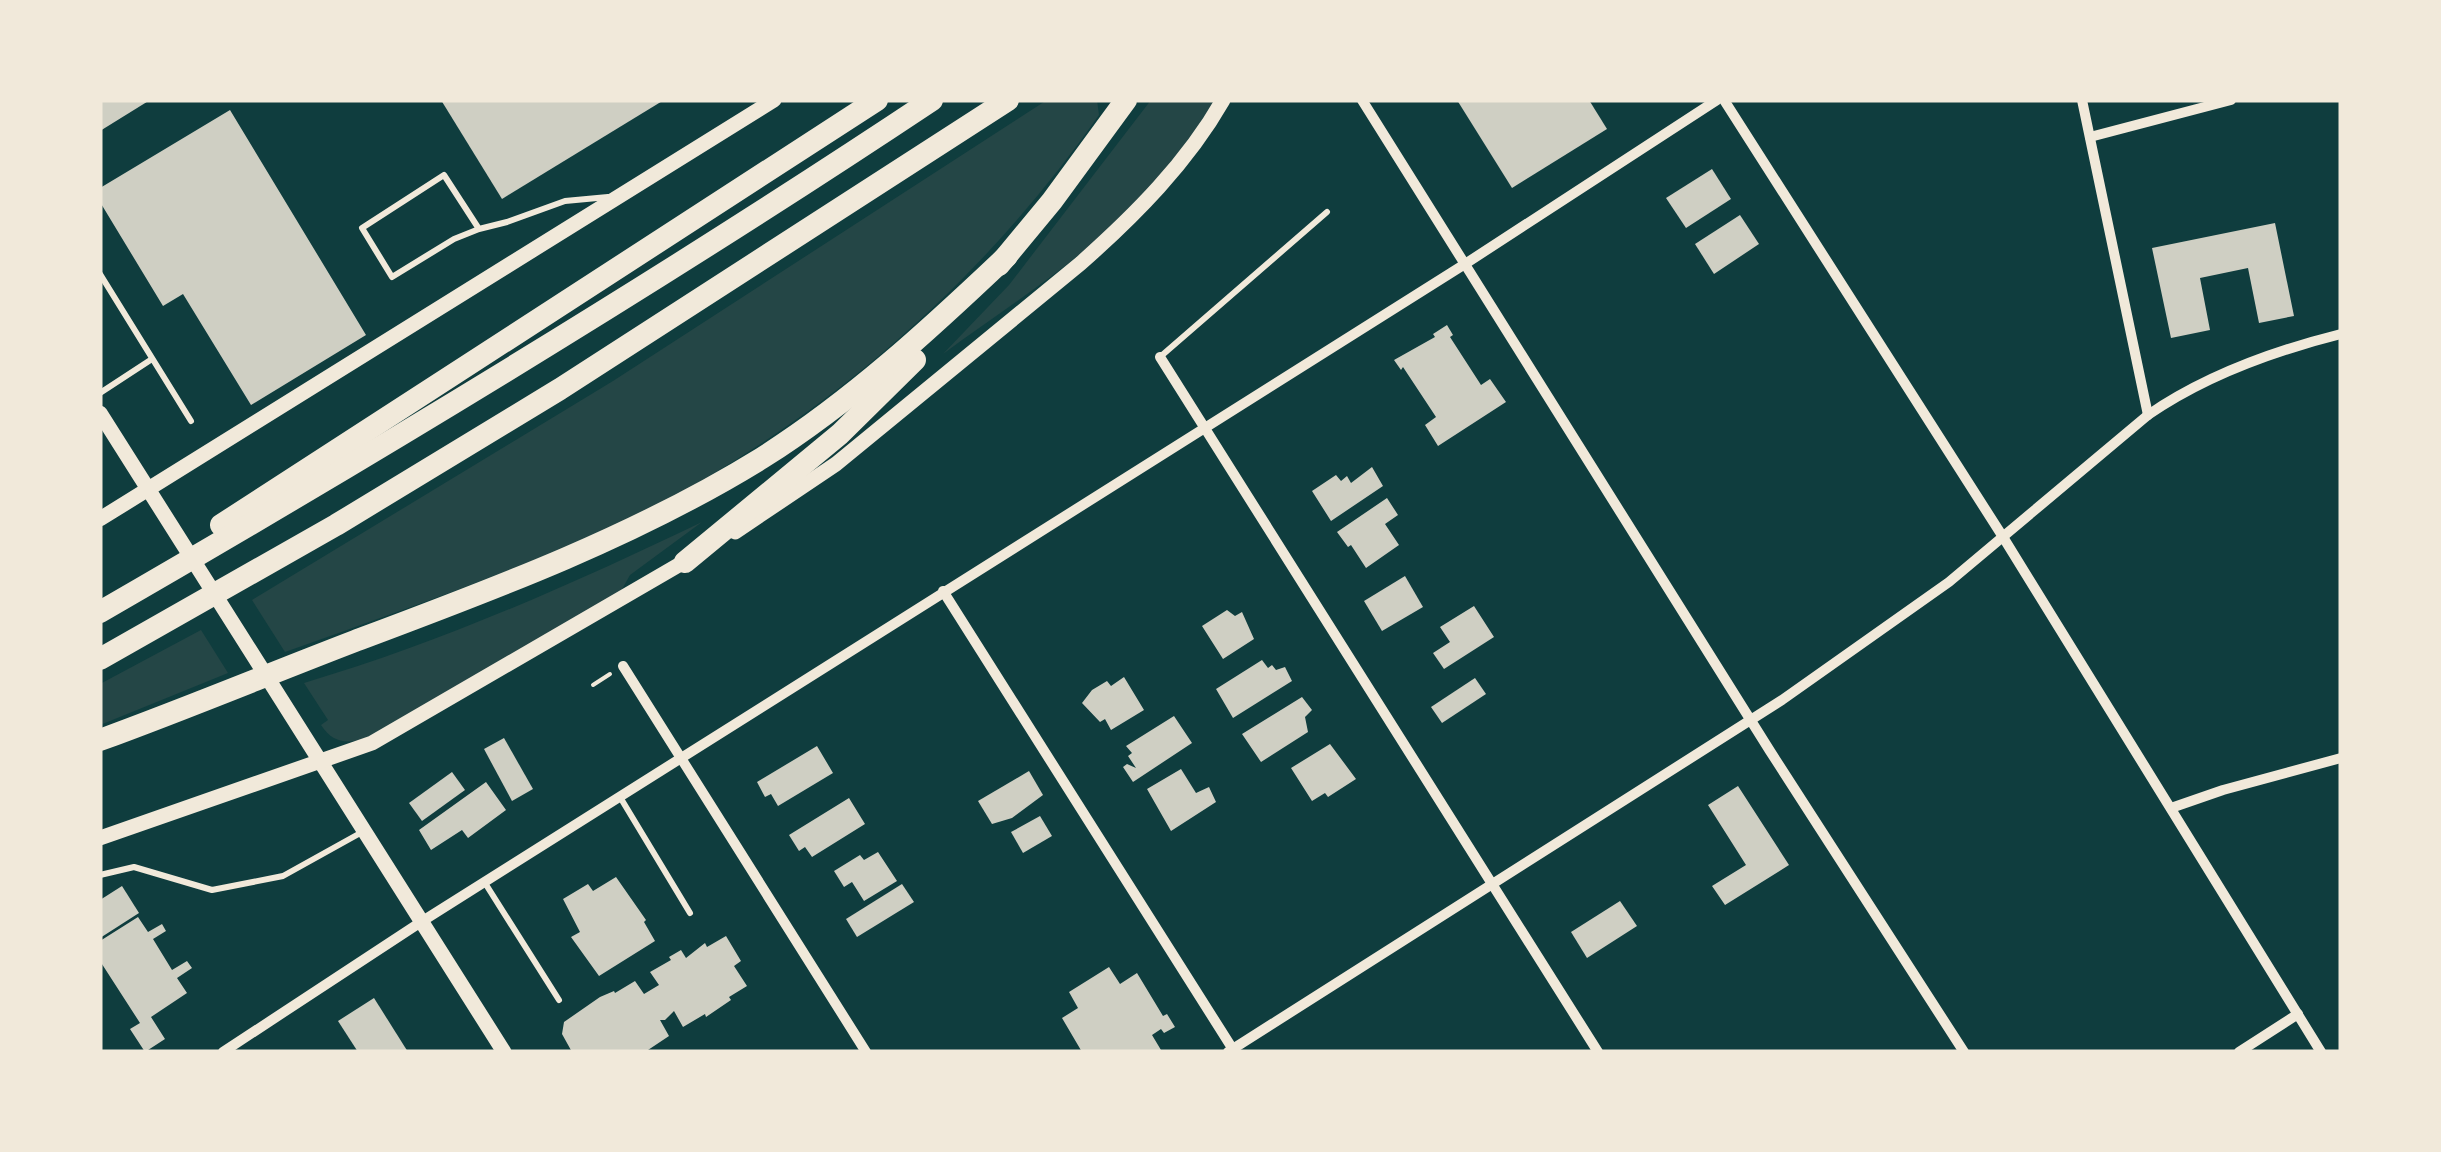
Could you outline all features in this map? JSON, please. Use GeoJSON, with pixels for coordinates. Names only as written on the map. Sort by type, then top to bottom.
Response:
{"type":"FeatureCollection","features":[{"type":"Feature","properties":{"kind":"highway"},"geometry":{"type":"LineString","coordinates":[[100,612],[877,100]]}},
{"type":"Feature","properties":{"kind":"highway"},"geometry":{"type":"LineString","coordinates":[[213,539],[556,342],[932,100]]}},
{"type":"Feature","properties":{"kind":"highway"},"geometry":{"type":"LineString","coordinates":[[100,659],[240,581],[560,389],[1008,100]]}},
{"type":"Feature","properties":{"kind":"highway"},"geometry":{"type":"LineString","coordinates":[[685,562],[840,434],[915,360],[1007,256],[1126,100]]}},
{"type":"Feature","properties":{"kind":"highway"},"geometry":{"type":"LineString","coordinates":[[100,740],[537,572],[664,513],[810,426],[902,355],[1007,256]]}},
{"type":"Feature","properties":{"kind":"highway"},"geometry":{"type":"LineString","coordinates":[[100,604],[163,570]]}},
{"type":"Feature","properties":{"kind":"street"},"geometry":{"type":"LineString","coordinates":[[100,519],[774,100]]}},
{"type":"Feature","properties":{"kind":"street"},"geometry":{"type":"LineString","coordinates":[[100,838],[323,762],[398,729],[794,495],[1081,263],[1127,221],[1175,168],[1223,100]]}},
{"type":"Feature","properties":{"kind":"street"},"geometry":{"type":"LineString","coordinates":[[1362,100],[1964,1052]]}},
{"type":"Feature","properties":{"kind":"street"},"geometry":{"type":"LineString","coordinates":[[223,1052],[1721,100],[2003,537],[2320,1052]]}},
{"type":"Feature","properties":{"kind":"street"},"geometry":{"type":"LineString","coordinates":[[2082,100],[2148,414]]}},
{"type":"Feature","properties":{"kind":"street"},"geometry":{"type":"LineString","coordinates":[[2090,137],[2230,100]]}},
{"type":"Feature","properties":{"kind":"street"},"geometry":{"type":"LineString","coordinates":[[943,591],[1232,1051],[1752,720],[1949,582],[2148,414],[2207,379],[2341,334]]}},
{"type":"Feature","properties":{"kind":"street"},"geometry":{"type":"LineString","coordinates":[[1160,357],[1598,1052]]}},
{"type":"Feature","properties":{"kind":"street"},"geometry":{"type":"LineString","coordinates":[[100,413],[504,1052]]}},
{"type":"Feature","properties":{"kind":"street"},"geometry":{"type":"LineString","coordinates":[[623,666],[866,1052]]}},
{"type":"Feature","properties":{"kind":"street"},"geometry":{"type":"LineString","coordinates":[[2172,808],[2341,758]]}},
{"type":"Feature","properties":{"kind":"street"},"geometry":{"type":"LineString","coordinates":[[2238,1052],[2298,1014]]}},
{"type":"Feature","properties":{"kind":"lane"},"geometry":{"type":"LineString","coordinates":[[479,229],[444,175],[362,228],[392,277],[454,238],[479,229],[565,200],[619,196]]}},
{"type":"Feature","properties":{"kind":"lane"},"geometry":{"type":"LineString","coordinates":[[1160,357],[1327,212]]}},
{"type":"Feature","properties":{"kind":"lane"},"geometry":{"type":"LineString","coordinates":[[100,274],[191,421]]}},
{"type":"Feature","properties":{"kind":"lane"},"geometry":{"type":"LineString","coordinates":[[100,393],[152,358]]}},
{"type":"Feature","properties":{"kind":"lane"},"geometry":{"type":"LineString","coordinates":[[620,798],[690,913]]}},
{"type":"Feature","properties":{"kind":"lane"},"geometry":{"type":"LineString","coordinates":[[100,875],[134,867],[212,890],[283,876],[365,830]]}},
{"type":"Feature","properties":{"kind":"lane"},"geometry":{"type":"LineString","coordinates":[[486,882],[559,1000]]}},
{"type":"Feature","properties":{"kind":"lane"},"geometry":{"type":"LineString","coordinates":[[240,1041],[246,1052]]}},
{"type":"Feature","properties":{"kind":"shaded area"},"geometry":{"type":"Polygon","coordinates":[[[1047,100],[1097,100],[1099,115],[1051,180],[944,297],[823,400],[758,446],[608,530],[285,652],[252,600],[613,381],[1047,100]]]}},
{"type":"Feature","properties":{"kind":"shaded area"},"geometry":{"type":"Polygon","coordinates":[[[1151,100],[1215,100],[1166,168],[1108,230],[1048,279],[943,354],[1009,285],[1151,100]]]}},
{"type":"Feature","properties":{"kind":"shaded area"},"geometry":{"type":"Polygon","coordinates":[[[702,522],[630,575],[621,591],[364,739],[340,740],[321,725],[328,720],[304,683],[506,610],[702,522]]]}},
{"type":"Feature","properties":{"kind":"shaded area"},"geometry":{"type":"Polygon","coordinates":[[[201,630],[228,673],[100,725],[100,684],[201,630]]]}},
{"type":"Feature","properties":{"kind":"building"},"geometry":{"type":"Polygon","coordinates":[[[100,100],[150,100],[100,131],[100,100]]]}},
{"type":"Feature","properties":{"kind":"building"},"geometry":{"type":"Polygon","coordinates":[[[441,100],[664,100],[502,199],[441,100]]]}},
{"type":"Feature","properties":{"kind":"building"},"geometry":{"type":"Polygon","coordinates":[[[1457,100],[1589,100],[1607,129],[1512,188],[1457,100]]]}},
{"type":"Feature","properties":{"kind":"building"},"geometry":{"type":"Polygon","coordinates":[[[230,110],[366,335],[251,405],[183,294],[163,306],[100,202],[100,188],[230,110]]]}},
{"type":"Feature","properties":{"kind":"building"},"geometry":{"type":"Polygon","coordinates":[[[1712,169],[1731,199],[1686,228],[1666,198],[1712,169]]]}},
{"type":"Feature","properties":{"kind":"building"},"geometry":{"type":"Polygon","coordinates":[[[1740,215],[1759,244],[1714,274],[1695,244],[1740,215]]]}},
{"type":"Feature","properties":{"kind":"building"},"geometry":{"type":"Polygon","coordinates":[[[2275,223],[2294,316],[2259,323],[2248,268],[2200,278],[2210,330],[2171,338],[2152,248],[2275,223]]]}},
{"type":"Feature","properties":{"kind":"building"},"geometry":{"type":"Polygon","coordinates":[[[1447,325],[1453,335],[1450,337],[1481,385],[1490,379],[1506,402],[1438,446],[1425,425],[1436,417],[1403,367],[1401,370],[1394,360],[1435,337],[1433,334],[1447,325]]]}},
{"type":"Feature","properties":{"kind":"building"},"geometry":{"type":"Polygon","coordinates":[[[1372,467],[1383,486],[1331,521],[1312,491],[1336,475],[1341,481],[1347,476],[1351,483],[1372,467]]]}},
{"type":"Feature","properties":{"kind":"building"},"geometry":{"type":"Polygon","coordinates":[[[1387,498],[1398,515],[1385,524],[1399,545],[1366,568],[1337,532],[1387,498]]]}},
{"type":"Feature","properties":{"kind":"building"},"geometry":{"type":"Polygon","coordinates":[[[1405,576],[1423,607],[1382,631],[1364,601],[1405,576]]]}},
{"type":"Feature","properties":{"kind":"building"},"geometry":{"type":"Polygon","coordinates":[[[1474,606],[1494,637],[1444,669],[1433,653],[1450,642],[1440,627],[1474,606]]]}},
{"type":"Feature","properties":{"kind":"building"},"geometry":{"type":"Polygon","coordinates":[[[1227,610],[1235,616],[1242,612],[1254,639],[1223,659],[1202,626],[1227,610]]]}},
{"type":"Feature","properties":{"kind":"building"},"geometry":{"type":"Polygon","coordinates":[[[1262,660],[1268,668],[1285,667],[1292,681],[1233,718],[1216,689],[1262,660]]]}},
{"type":"Feature","properties":{"kind":"building"},"geometry":{"type":"Polygon","coordinates":[[[1124,677],[1144,710],[1111,730],[1105,719],[1100,722],[1082,703],[1092,690],[1107,681],[1111,686],[1124,677]]]}},
{"type":"Feature","properties":{"kind":"building"},"geometry":{"type":"Polygon","coordinates":[[[1475,678],[1486,694],[1442,723],[1431,707],[1475,678]]]}},
{"type":"Feature","properties":{"kind":"building"},"geometry":{"type":"Polygon","coordinates":[[[1302,697],[1312,710],[1305,717],[1308,732],[1261,762],[1242,734],[1302,697]]]}},
{"type":"Feature","properties":{"kind":"building"},"geometry":{"type":"Polygon","coordinates":[[[1174,716],[1192,743],[1133,782],[1123,767],[1127,764],[1136,768],[1126,746],[1174,716]]]}},
{"type":"Feature","properties":{"kind":"building"},"geometry":{"type":"Polygon","coordinates":[[[504,738],[533,789],[512,801],[484,749],[504,738]]]}},
{"type":"Feature","properties":{"kind":"building"},"geometry":{"type":"Polygon","coordinates":[[[1330,744],[1356,779],[1328,797],[1325,793],[1312,801],[1291,768],[1330,744]]]}},
{"type":"Feature","properties":{"kind":"building"},"geometry":{"type":"Polygon","coordinates":[[[817,746],[833,773],[778,806],[771,794],[765,797],[757,782],[817,746]]]}},
{"type":"Feature","properties":{"kind":"building"},"geometry":{"type":"Polygon","coordinates":[[[1181,769],[1196,793],[1209,787],[1216,802],[1171,831],[1147,789],[1181,769]]]}},
{"type":"Feature","properties":{"kind":"building"},"geometry":{"type":"Polygon","coordinates":[[[1029,771],[1043,795],[1012,818],[992,824],[978,801],[1029,771]]]}},
{"type":"Feature","properties":{"kind":"building"},"geometry":{"type":"Polygon","coordinates":[[[452,772],[465,790],[422,821],[409,803],[452,772]]]}},
{"type":"Feature","properties":{"kind":"building"},"geometry":{"type":"Polygon","coordinates":[[[486,782],[506,810],[468,838],[462,830],[431,850],[419,830],[486,782]]]}},
{"type":"Feature","properties":{"kind":"building"},"geometry":{"type":"Polygon","coordinates":[[[1738,786],[1789,865],[1725,905],[1712,886],[1746,865],[1708,805],[1738,786]]]}},
{"type":"Feature","properties":{"kind":"building"},"geometry":{"type":"Polygon","coordinates":[[[849,798],[865,824],[812,857],[805,847],[799,851],[789,835],[849,798]]]}},
{"type":"Feature","properties":{"kind":"building"},"geometry":{"type":"Polygon","coordinates":[[[1040,816],[1052,836],[1023,853],[1011,832],[1040,816]]]}},
{"type":"Feature","properties":{"kind":"building"},"geometry":{"type":"Polygon","coordinates":[[[878,852],[897,881],[864,901],[852,882],[844,887],[834,871],[860,855],[864,860],[878,852]]]}},
{"type":"Feature","properties":{"kind":"building"},"geometry":{"type":"Polygon","coordinates":[[[616,877],[646,920],[655,941],[599,976],[571,937],[580,932],[563,899],[588,884],[593,891],[616,877]]]}},
{"type":"Feature","properties":{"kind":"building"},"geometry":{"type":"Polygon","coordinates":[[[902,884],[914,902],[857,937],[846,919],[902,884]]]}},
{"type":"Feature","properties":{"kind":"building"},"geometry":{"type":"Polygon","coordinates":[[[122,886],[139,913],[100,938],[100,900],[122,886]]]}},
{"type":"Feature","properties":{"kind":"building"},"geometry":{"type":"Polygon","coordinates":[[[1620,901],[1637,926],[1587,958],[1571,932],[1620,901]]]}},
{"type":"Feature","properties":{"kind":"building"},"geometry":{"type":"Polygon","coordinates":[[[138,917],[148,932],[162,924],[166,931],[153,939],[172,970],[187,961],[192,968],[177,978],[187,993],[151,1017],[165,1039],[145,1052],[130,1029],[140,1023],[100,961],[100,941],[138,917]]]}},
{"type":"Feature","properties":{"kind":"building"},"geometry":{"type":"Polygon","coordinates":[[[726,936],[741,961],[734,966],[747,986],[729,997],[731,1000],[683,1027],[674,1011],[660,1020],[669,1036],[649,1052],[572,1052],[562,1034],[564,1022],[600,997],[635,981],[644,994],[659,985],[650,972],[671,960],[669,957],[681,950],[686,958],[705,943],[707,947],[726,936]]]}},
{"type":"Feature","properties":{"kind":"building"},"geometry":{"type":"Polygon","coordinates":[[[1109,967],[1120,984],[1137,973],[1163,1016],[1167,1014],[1175,1027],[1152,1035],[1161,1050],[1158,1052],[1082,1052],[1062,1018],[1078,1008],[1069,992],[1109,967]]]}},
{"type":"Feature","properties":{"kind":"building"},"geometry":{"type":"Polygon","coordinates":[[[374,998],[408,1052],[358,1052],[338,1021],[374,998]]]}}]}
